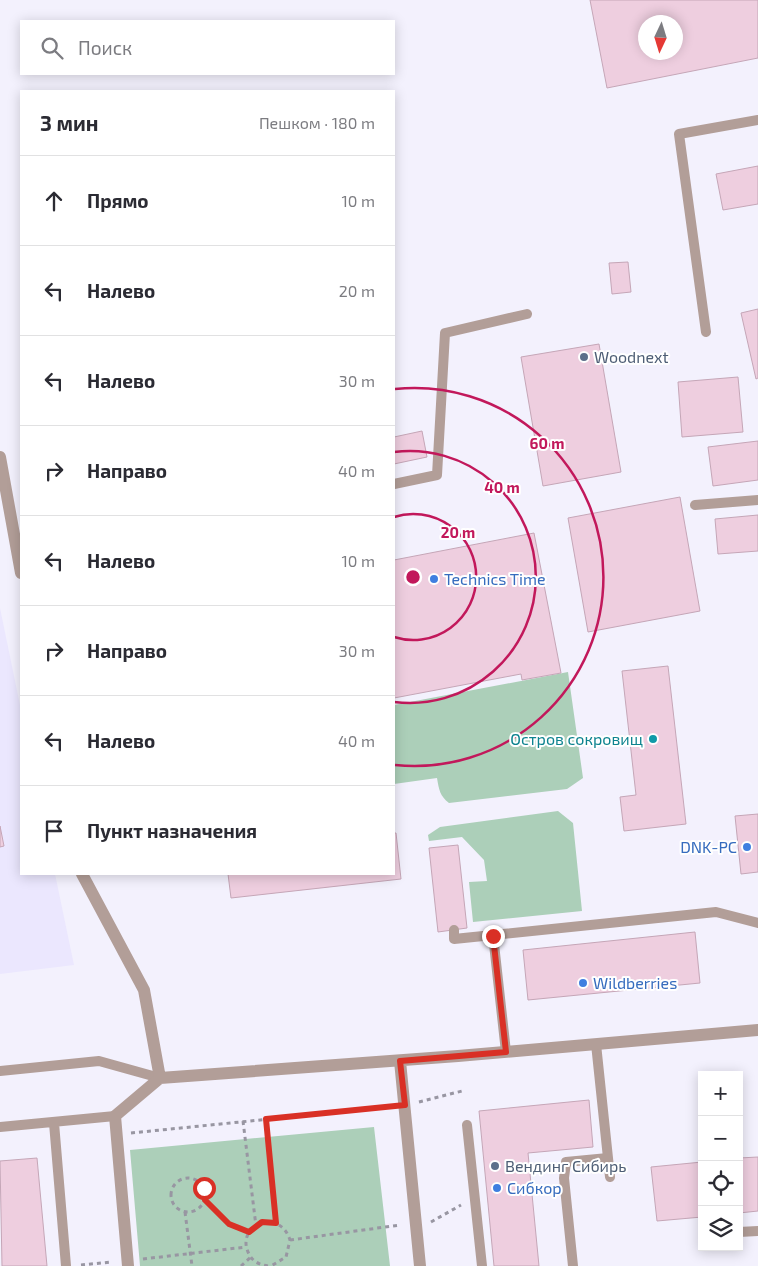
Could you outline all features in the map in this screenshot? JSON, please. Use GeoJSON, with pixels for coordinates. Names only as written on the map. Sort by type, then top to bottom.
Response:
{"type":"FeatureCollection","features":[{"type":"Feature","properties":{"kind":"street"},"geometry":{"type":"LineString","coordinates":[[0,457],[20,568]]}},
{"type":"Feature","properties":{"kind":"street"},"geometry":{"type":"LineString","coordinates":[[83,875],[144,990],[160,1078]]}},
{"type":"Feature","properties":{"kind":"street"},"geometry":{"type":"LineString","coordinates":[[123,1264],[115,1116],[160,1078],[400,1061],[758,1030]]}},
{"type":"Feature","properties":{"kind":"street"},"geometry":{"type":"LineString","coordinates":[[400,1061],[420,1266]]}},
{"type":"Feature","properties":{"kind":"lane"},"geometry":{"type":"LineString","coordinates":[[706,332],[679,134],[758,120]]}},
{"type":"Feature","properties":{"kind":"lane"},"geometry":{"type":"LineString","coordinates":[[395,484],[437,474],[445,333],[527,314]]}},
{"type":"Feature","properties":{"kind":"lane"},"geometry":{"type":"LineString","coordinates":[[695,505],[758,500]]}},
{"type":"Feature","properties":{"kind":"lane"},"geometry":{"type":"LineString","coordinates":[[454,930],[454,939],[716,912],[758,923]]}},
{"type":"Feature","properties":{"kind":"lane"},"geometry":{"type":"LineString","coordinates":[[493,936],[506,1052]]}},
{"type":"Feature","properties":{"kind":"lane"},"geometry":{"type":"LineString","coordinates":[[596,1044],[610,1177]]}},
{"type":"Feature","properties":{"kind":"lane"},"geometry":{"type":"LineString","coordinates":[[0,1071],[100,1062],[160,1078]]}},
{"type":"Feature","properties":{"kind":"lane"},"geometry":{"type":"LineString","coordinates":[[0,1127],[115,1116]]}},
{"type":"Feature","properties":{"kind":"lane"},"geometry":{"type":"LineString","coordinates":[[54,1123],[66,1266]]}},
{"type":"Feature","properties":{"kind":"lane"},"geometry":{"type":"LineString","coordinates":[[466,1126],[482,1266]]}},
{"type":"Feature","properties":{"kind":"lane"},"geometry":{"type":"LineString","coordinates":[[573,1266],[564,1178],[566,1162],[608,1158]]}},
{"type":"Feature","properties":{"kind":"lane"},"geometry":{"type":"LineString","coordinates":[[743,1232],[758,1231]]}},
{"type":"Feature","properties":{"kind":"path"},"geometry":{"type":"LineString","coordinates":[[116,1134],[405,1105],[462,1091]]}},
{"type":"Feature","properties":{"kind":"path"},"geometry":{"type":"LineString","coordinates":[[266,1119],[276,1223]]}},
{"type":"Feature","properties":{"kind":"path"},"geometry":{"type":"LineString","coordinates":[[243,1122],[256,1226]]}},
{"type":"Feature","properties":{"kind":"path"},"geometry":{"type":"LineString","coordinates":[[190,1178],[200,1184],[205,1194],[205,1200],[195,1211],[185,1212],[180,1210],[172,1201],[172,1190],[179,1181],[190,1178]]}},
{"type":"Feature","properties":{"kind":"path"},"geometry":{"type":"LineString","coordinates":[[431,1222],[473,1198]]}},
{"type":"Feature","properties":{"kind":"path"},"geometry":{"type":"LineString","coordinates":[[205,1200],[229,1224],[249,1232]]}},
{"type":"Feature","properties":{"kind":"path"},"geometry":{"type":"LineString","coordinates":[[185,1212],[192,1266]]}},
{"type":"Feature","properties":{"kind":"path"},"geometry":{"type":"LineString","coordinates":[[269,1222],[276,1223],[286,1230],[290,1240],[286,1257],[277,1265],[259,1265],[251,1257],[246,1247],[249,1232],[256,1226],[269,1222]]}},
{"type":"Feature","properties":{"kind":"path"},"geometry":{"type":"LineString","coordinates":[[290,1240],[401,1225]]}},
{"type":"Feature","properties":{"kind":"path"},"geometry":{"type":"LineString","coordinates":[[142,1260],[246,1247]]}},
{"type":"Feature","properties":{"kind":"path"},"geometry":{"type":"LineString","coordinates":[[241,1266],[251,1257]]}},
{"type":"Feature","properties":{"kind":"path"},"geometry":{"type":"LineString","coordinates":[[71,1266],[123,1264]]}},
{"type":"Feature","properties":{"kind":"shaded area"},"geometry":{"type":"Polygon","coordinates":[[[0,608],[20,705],[20,875],[55,875],[74,965],[0,974],[0,608]]]}},
{"type":"Feature","properties":{"kind":"green space"},"geometry":{"type":"Polygon","coordinates":[[[568,672],[583,778],[567,789],[449,803],[440,792],[437,778],[395,784],[395,705],[568,672]]]}},
{"type":"Feature","properties":{"kind":"green space"},"geometry":{"type":"Polygon","coordinates":[[[558,811],[573,823],[582,911],[473,922],[469,882],[487,881],[484,860],[462,837],[429,841],[428,835],[440,827],[558,811]]]}},
{"type":"Feature","properties":{"kind":"green space"},"geometry":{"type":"Polygon","coordinates":[[[374,1127],[390,1266],[140,1266],[130,1150],[374,1127]]]}},
{"type":"Feature","properties":{"kind":"building"},"geometry":{"type":"Polygon","coordinates":[[[590,0],[758,0],[758,58],[607,88],[590,0]]]}},
{"type":"Feature","properties":{"kind":"building"},"geometry":{"type":"Polygon","coordinates":[[[758,166],[758,204],[723,210],[716,174],[758,166]]]}},
{"type":"Feature","properties":{"kind":"building"},"geometry":{"type":"Polygon","coordinates":[[[628,262],[631,292],[612,294],[609,263],[628,262]]]}},
{"type":"Feature","properties":{"kind":"building"},"geometry":{"type":"Polygon","coordinates":[[[758,309],[758,378],[756,379],[741,313],[758,309]]]}},
{"type":"Feature","properties":{"kind":"building"},"geometry":{"type":"Polygon","coordinates":[[[599,344],[621,472],[543,486],[521,357],[599,344]]]}},
{"type":"Feature","properties":{"kind":"building"},"geometry":{"type":"Polygon","coordinates":[[[738,377],[743,432],[682,437],[678,382],[738,377]]]}},
{"type":"Feature","properties":{"kind":"building"},"geometry":{"type":"Polygon","coordinates":[[[422,431],[427,457],[395,464],[395,437],[422,431]]]}},
{"type":"Feature","properties":{"kind":"building"},"geometry":{"type":"Polygon","coordinates":[[[758,441],[758,480],[713,486],[708,447],[758,441]]]}},
{"type":"Feature","properties":{"kind":"building"},"geometry":{"type":"Polygon","coordinates":[[[680,497],[700,611],[588,632],[568,518],[680,497]]]}},
{"type":"Feature","properties":{"kind":"building"},"geometry":{"type":"Polygon","coordinates":[[[758,515],[758,551],[718,554],[715,519],[758,515]]]}},
{"type":"Feature","properties":{"kind":"building"},"geometry":{"type":"Polygon","coordinates":[[[534,533],[561,673],[522,680],[521,674],[395,698],[395,560],[534,533]]]}},
{"type":"Feature","properties":{"kind":"building","name":"Остров сокровищ"},"geometry":{"type":"Polygon","coordinates":[[[668,666],[686,824],[624,831],[620,797],[636,795],[622,671],[668,666]]]}},
{"type":"Feature","properties":{"kind":"building"},"geometry":{"type":"Polygon","coordinates":[[[758,814],[758,872],[741,874],[735,816],[758,814]]]}},
{"type":"Feature","properties":{"kind":"building"},"geometry":{"type":"Polygon","coordinates":[[[0,826],[4,846],[0,847],[0,826]]]}},
{"type":"Feature","properties":{"kind":"building"},"geometry":{"type":"Polygon","coordinates":[[[396,833],[401,879],[231,898],[228,875],[395,875],[396,833]]]}},
{"type":"Feature","properties":{"kind":"building"},"geometry":{"type":"Polygon","coordinates":[[[458,845],[467,928],[438,932],[429,848],[458,845]]]}},
{"type":"Feature","properties":{"kind":"building"},"geometry":{"type":"Polygon","coordinates":[[[695,932],[700,983],[528,1000],[523,950],[695,932]]]}},
{"type":"Feature","properties":{"kind":"building"},"geometry":{"type":"Polygon","coordinates":[[[589,1100],[593,1147],[528,1153],[539,1266],[494,1266],[479,1111],[589,1100]]]}},
{"type":"Feature","properties":{"kind":"building"},"geometry":{"type":"Polygon","coordinates":[[[758,1157],[758,1211],[743,1213],[743,1158],[758,1157]]]}},
{"type":"Feature","properties":{"kind":"building"},"geometry":{"type":"Polygon","coordinates":[[[37,1158],[47,1266],[2,1266],[0,1161],[37,1158]]]}},
{"type":"Feature","properties":{"kind":"building"},"geometry":{"type":"Polygon","coordinates":[[[698,1162],[698,1217],[657,1221],[651,1167],[698,1162]]]}},
{"type":"Feature","properties":{"kind":"place","name":"Woodnext"},"geometry":{"type":"Point","coordinates":[584,357]}},
{"type":"Feature","properties":{"kind":"place","name":"Technics Time"},"geometry":{"type":"Point","coordinates":[434,579]}},
{"type":"Feature","properties":{"kind":"place","name":"Остров сокровищ"},"geometry":{"type":"Point","coordinates":[653,739]}},
{"type":"Feature","properties":{"kind":"place","name":"DNK-PC"},"geometry":{"type":"Point","coordinates":[747,847]}},
{"type":"Feature","properties":{"kind":"place","name":"Wildberries"},"geometry":{"type":"Point","coordinates":[583,983]}},
{"type":"Feature","properties":{"kind":"place","name":"Вендинг Сибирь"},"geometry":{"type":"Point","coordinates":[495,1166]}},
{"type":"Feature","properties":{"kind":"place","name":"Сибкор"},"geometry":{"type":"Point","coordinates":[497,1188]}},
{"type":"Feature","properties":{"kind":"route"},"geometry":{"type":"LineString","coordinates":[[204,1188],[205,1200],[229,1224],[249,1232],[262,1222],[276,1223],[266,1119],[405,1105],[400,1061],[506,1052],[493,936]]}}]}
